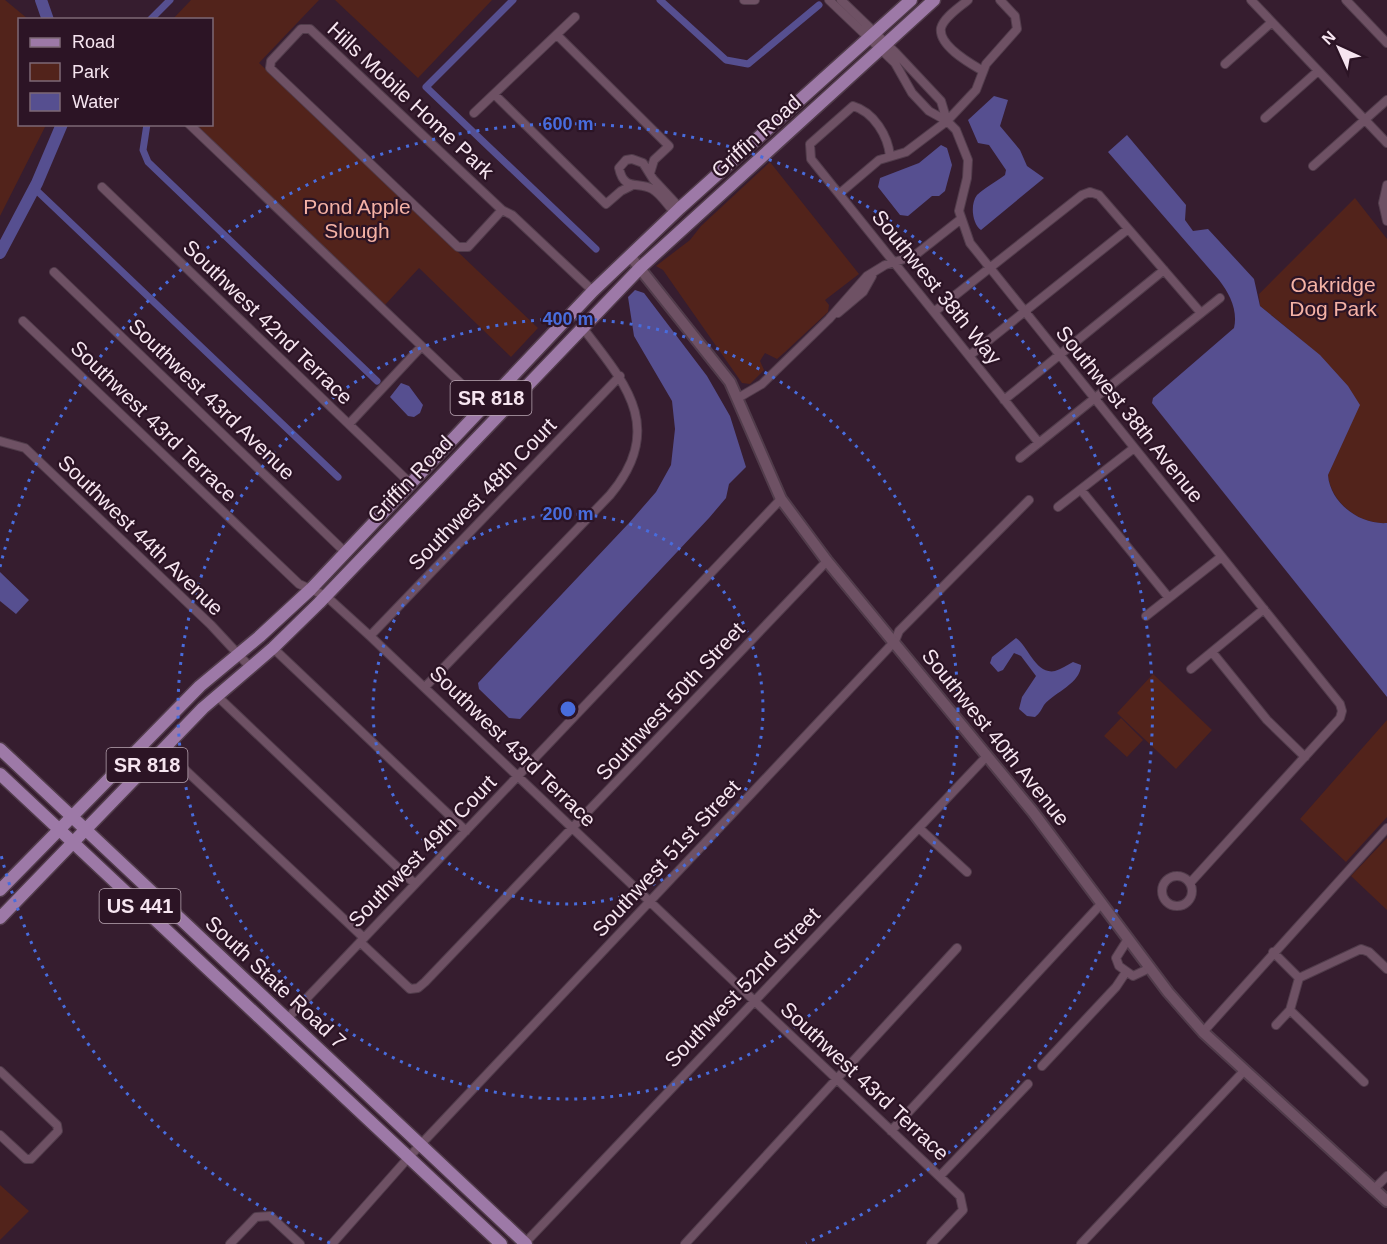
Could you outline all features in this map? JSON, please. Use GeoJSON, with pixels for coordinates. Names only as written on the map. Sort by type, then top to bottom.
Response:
{"type":"FeatureCollection","features":[{"type":"Feature","properties":{"kind":"main road","name":"Griffin Road"},"geometry":{"type":"LineString","coordinates":[[1,885],[59,830],[180,706],[311,589],[593,291],[911,0]]}},
{"type":"Feature","properties":{"kind":"main road","name":"Griffin Road"},"geometry":{"type":"LineString","coordinates":[[0,918],[216,695],[273,648],[326,596],[641,267],[934,0]]}},
{"type":"Feature","properties":{"kind":"main road","name":"South State Road 7"},"geometry":{"type":"LineString","coordinates":[[0,749],[525,1244]]}},
{"type":"Feature","properties":{"kind":"main road","name":"South State Road 7"},"geometry":{"type":"LineString","coordinates":[[0,774],[501,1244]]}},
{"type":"Feature","properties":{"kind":"main road"},"geometry":{"type":"LineString","coordinates":[[257,1016],[273,1022],[287,1019]]}},
{"type":"Feature","properties":{"kind":"main road"},"geometry":{"type":"LineString","coordinates":[[276,1034],[289,1031],[304,1035]]}},
{"type":"Feature","properties":{"kind":"street"},"geometry":{"type":"LineString","coordinates":[[745,0],[754,0]]}},
{"type":"Feature","properties":{"kind":"street"},"geometry":{"type":"LineString","coordinates":[[829,0],[872,35]]}},
{"type":"Feature","properties":{"kind":"street"},"geometry":{"type":"LineString","coordinates":[[738,398],[762,384],[829,319],[845,298],[875,272],[893,262],[914,256],[960,219],[958,211],[967,178],[968,160],[964,146],[947,121],[941,102],[872,35],[841,0]]}},
{"type":"Feature","properties":{"kind":"street"},"geometry":{"type":"LineString","coordinates":[[968,0],[945,20],[941,29],[943,38],[958,56],[984,71]]}},
{"type":"Feature","properties":{"kind":"street"},"geometry":{"type":"LineString","coordinates":[[839,194],[879,160],[906,152],[947,121],[976,90],[989,59],[1017,29],[1015,16],[1000,0]]}},
{"type":"Feature","properties":{"kind":"street"},"geometry":{"type":"LineString","coordinates":[[1251,0],[1387,143]]}},
{"type":"Feature","properties":{"kind":"street"},"geometry":{"type":"LineString","coordinates":[[1346,0],[1387,44]]}},
{"type":"Feature","properties":{"kind":"street"},"geometry":{"type":"LineString","coordinates":[[474,113],[575,17]]}},
{"type":"Feature","properties":{"kind":"street"},"geometry":{"type":"LineString","coordinates":[[1225,64],[1272,22]]}},
{"type":"Feature","properties":{"kind":"street","name":"Hills Mobile Home Park"},"geometry":{"type":"LineString","coordinates":[[502,210],[468,247],[458,247],[270,68],[271,61],[301,29],[310,29],[502,210],[512,215],[593,291]]}},
{"type":"Feature","properties":{"kind":"street"},"geometry":{"type":"LineString","coordinates":[[557,35],[669,146],[654,160],[650,173]]}},
{"type":"Feature","properties":{"kind":"street"},"geometry":{"type":"LineString","coordinates":[[883,46],[912,93],[929,111],[947,121]]}},
{"type":"Feature","properties":{"kind":"street"},"geometry":{"type":"LineString","coordinates":[[1265,118],[1318,71]]}},
{"type":"Feature","properties":{"kind":"street"},"geometry":{"type":"LineString","coordinates":[[494,94],[606,204],[621,191],[632,186],[653,189],[678,211]]}},
{"type":"Feature","properties":{"kind":"street"},"geometry":{"type":"LineString","coordinates":[[1313,166],[1387,100]]}},
{"type":"Feature","properties":{"kind":"street","name":"Southwest 38th Way"},"geometry":{"type":"LineString","coordinates":[[890,156],[889,147],[879,126],[859,108],[853,106],[810,144],[808,152],[811,159],[893,262],[1040,443]]}},
{"type":"Feature","properties":{"kind":"street"},"geometry":{"type":"LineString","coordinates":[[191,126],[496,417]]}},
{"type":"Feature","properties":{"kind":"street"},"geometry":{"type":"LineString","coordinates":[[621,191],[622,177],[619,168],[626,160],[639,162],[654,160]]}},
{"type":"Feature","properties":{"kind":"street"},"geometry":{"type":"LineString","coordinates":[[639,162],[678,211]]}},
{"type":"Feature","properties":{"kind":"street"},"geometry":{"type":"LineString","coordinates":[[622,177],[632,186]]}},
{"type":"Feature","properties":{"kind":"street"},"geometry":{"type":"LineString","coordinates":[[1387,185],[1383,203],[1387,221]]}},
{"type":"Feature","properties":{"kind":"street","name":"Southwest 42nd Terrace"},"geometry":{"type":"LineString","coordinates":[[102,187],[410,483]]}},
{"type":"Feature","properties":{"kind":"street"},"geometry":{"type":"LineString","coordinates":[[934,312],[1082,195],[1090,192],[1099,195],[1201,313]]}},
{"type":"Feature","properties":{"kind":"street","name":"Southwest 38th Avenue"},"geometry":{"type":"LineString","coordinates":[[960,219],[970,243],[990,269],[1340,704],[1342,711],[1340,718],[1305,757]]}},
{"type":"Feature","properties":{"kind":"street"},"geometry":{"type":"LineString","coordinates":[[969,356],[1128,229]]}},
{"type":"Feature","properties":{"kind":"street","name":"Southwest 40th Avenue"},"geometry":{"type":"LineString","coordinates":[[630,256],[717,364],[738,398],[781,499],[827,561],[987,756],[1150,968],[1203,1032],[1387,1201]]}},
{"type":"Feature","properties":{"kind":"street"},"geometry":{"type":"LineString","coordinates":[[1004,400],[1164,270]]}},
{"type":"Feature","properties":{"kind":"street","name":"Southwest 43rd Avenue"},"geometry":{"type":"LineString","coordinates":[[54,272],[345,552]]}},
{"type":"Feature","properties":{"kind":"street"},"geometry":{"type":"LineString","coordinates":[[1020,458],[1220,298]]}},
{"type":"Feature","properties":{"kind":"street","name":"Southwest 43rd Terrace"},"geometry":{"type":"LineString","coordinates":[[23,321],[300,584],[326,596],[425,687],[574,828],[649,903],[960,1196],[963,1210],[931,1244]]}},
{"type":"Feature","properties":{"kind":"street"},"geometry":{"type":"LineString","coordinates":[[425,687],[610,495],[629,468],[639,433],[632,399],[620,376],[582,327]]}},
{"type":"Feature","properties":{"kind":"street"},"geometry":{"type":"LineString","coordinates":[[349,424],[421,347]]}},
{"type":"Feature","properties":{"kind":"street","name":"Southwest 48th Court"},"geometry":{"type":"LineString","coordinates":[[370,636],[620,376]]}},
{"type":"Feature","properties":{"kind":"street","name":"Southwest 44th Avenue"},"geometry":{"type":"LineString","coordinates":[[0,441],[25,448],[250,667]]}},
{"type":"Feature","properties":{"kind":"street"},"geometry":{"type":"LineString","coordinates":[[1058,507],[1134,448]]}},
{"type":"Feature","properties":{"kind":"street"},"geometry":{"type":"LineString","coordinates":[[1081,490],[1168,598]]}},
{"type":"Feature","properties":{"kind":"street","name":"Southwest 49th Court"},"geometry":{"type":"LineString","coordinates":[[287,1019],[781,499]]}},
{"type":"Feature","properties":{"kind":"street","name":"Southwest 51st Street"},"geometry":{"type":"LineString","coordinates":[[332,1244],[421,1144],[895,642],[899,631],[1029,500]]}},
{"type":"Feature","properties":{"kind":"street"},"geometry":{"type":"LineString","coordinates":[[1146,616],[1221,557]]}},
{"type":"Feature","properties":{"kind":"street","name":"Southwest 50th Street"},"geometry":{"type":"LineString","coordinates":[[362,940],[410,988],[418,988],[574,828],[827,561]]}},
{"type":"Feature","properties":{"kind":"street"},"geometry":{"type":"LineString","coordinates":[[1191,669],[1264,609]]}},
{"type":"Feature","properties":{"kind":"street"},"geometry":{"type":"LineString","coordinates":[[273,648],[466,831]]}},
{"type":"Feature","properties":{"kind":"street"},"geometry":{"type":"LineString","coordinates":[[1190,883],[1305,757],[1267,720],[1212,652]]}},
{"type":"Feature","properties":{"kind":"street"},"geometry":{"type":"LineString","coordinates":[[216,695],[415,884]]}},
{"type":"Feature","properties":{"kind":"street"},"geometry":{"type":"LineString","coordinates":[[163,749],[362,940]]}},
{"type":"Feature","properties":{"kind":"street","name":"Southwest 52nd Street"},"geometry":{"type":"LineString","coordinates":[[525,1244],[987,756]]}},
{"type":"Feature","properties":{"kind":"street"},"geometry":{"type":"LineString","coordinates":[[919,828],[967,872]]}},
{"type":"Feature","properties":{"kind":"street"},"geometry":{"type":"LineString","coordinates":[[1203,1032],[1387,828]]}},
{"type":"Feature","properties":{"kind":"street"},"geometry":{"type":"LineString","coordinates":[[891,1131],[1102,903]]}},
{"type":"Feature","properties":{"kind":"street"},"geometry":{"type":"LineString","coordinates":[[1128,939],[1116,958],[1126,972],[1133,976],[1150,968]]}},
{"type":"Feature","properties":{"kind":"street"},"geometry":{"type":"LineString","coordinates":[[685,1244],[957,948]]}},
{"type":"Feature","properties":{"kind":"street"},"geometry":{"type":"LineString","coordinates":[[1276,1025],[1290,1010],[1299,978],[1360,949],[1370,952],[1387,969]]}},
{"type":"Feature","properties":{"kind":"street"},"geometry":{"type":"LineString","coordinates":[[1273,952],[1299,978]]}},
{"type":"Feature","properties":{"kind":"street"},"geometry":{"type":"LineString","coordinates":[[1042,1066],[1116,987],[1126,972]]}},
{"type":"Feature","properties":{"kind":"street"},"geometry":{"type":"LineString","coordinates":[[1290,1010],[1364,1083]]}},
{"type":"Feature","properties":{"kind":"street"},"geometry":{"type":"LineString","coordinates":[[0,1071],[57,1125],[58,1131],[31,1159],[26,1159],[0,1135]]}},
{"type":"Feature","properties":{"kind":"street"},"geometry":{"type":"LineString","coordinates":[[1081,1244],[1244,1071]]}},
{"type":"Feature","properties":{"kind":"street"},"geometry":{"type":"LineString","coordinates":[[940,1176],[1028,1084]]}},
{"type":"Feature","properties":{"kind":"street"},"geometry":{"type":"LineString","coordinates":[[1374,1189],[1387,1176]]}},
{"type":"Feature","properties":{"kind":"street"},"geometry":{"type":"LineString","coordinates":[[230,1244],[256,1217],[270,1216],[300,1244]]}},
{"type":"Feature","properties":{"kind":"green space"},"geometry":{"type":"Polygon","coordinates":[[[0,0],[5,0],[27,18],[18,18],[18,126],[45,126],[0,216],[0,0]]]}},
{"type":"Feature","properties":{"kind":"green space","name":"Pond Apple Slough"},"geometry":{"type":"Polygon","coordinates":[[[191,0],[319,0],[259,63],[538,328],[511,357],[419,268],[384,306],[198,127],[213,126],[213,18],[174,18],[191,0]]]}},
{"type":"Feature","properties":{"kind":"green space"},"geometry":{"type":"Polygon","coordinates":[[[335,0],[492,0],[418,78],[335,0]]]}},
{"type":"Feature","properties":{"kind":"green space"},"geometry":{"type":"Polygon","coordinates":[[[770,162],[859,274],[825,300],[829,305],[828,312],[777,359],[765,353],[760,361],[764,370],[750,384],[742,383],[663,270],[656,266],[690,240],[701,226],[770,162]]]}},
{"type":"Feature","properties":{"kind":"green space","name":"Oakridge Dog Park"},"geometry":{"type":"Polygon","coordinates":[[[1355,198],[1387,239],[1387,523],[1367,520],[1348,510],[1330,485],[1328,475],[1359,405],[1338,376],[1326,364],[1260,306],[1259,294],[1355,198]]]}},
{"type":"Feature","properties":{"kind":"green space"},"geometry":{"type":"Polygon","coordinates":[[[1153,674],[1212,730],[1176,769],[1117,713],[1153,674]]]}},
{"type":"Feature","properties":{"kind":"green space"},"geometry":{"type":"Polygon","coordinates":[[[1121,718],[1143,740],[1127,757],[1104,736],[1121,718]]]}},
{"type":"Feature","properties":{"kind":"green space"},"geometry":{"type":"Polygon","coordinates":[[[1387,720],[1387,817],[1346,862],[1300,819],[1387,720]]]}},
{"type":"Feature","properties":{"kind":"green space"},"geometry":{"type":"Polygon","coordinates":[[[1387,838],[1387,910],[1351,876],[1387,838]]]}},
{"type":"Feature","properties":{"kind":"green space"},"geometry":{"type":"Polygon","coordinates":[[[0,1185],[29,1211],[0,1240],[0,1185]]]}},
{"type":"Feature","properties":{"kind":"water"},"geometry":{"type":"Polygon","coordinates":[[[994,96],[1008,100],[1000,126],[1020,150],[1027,166],[1044,178],[981,230],[974,219],[975,199],[980,192],[1005,175],[1006,170],[989,145],[978,143],[968,120],[994,96]]]}},
{"type":"Feature","properties":{"kind":"water"},"geometry":{"type":"Polygon","coordinates":[[[1127,135],[1186,205],[1185,220],[1193,231],[1208,229],[1254,279],[1260,306],[1320,355],[1348,386],[1360,405],[1328,475],[1334,495],[1348,510],[1367,520],[1387,523],[1387,697],[1152,403],[1153,398],[1234,328],[1235,315],[1230,297],[1219,280],[1108,152],[1127,135]]]}},
{"type":"Feature","properties":{"kind":"water"},"geometry":{"type":"Polygon","coordinates":[[[941,145],[947,148],[952,165],[945,191],[939,196],[932,196],[908,216],[900,215],[878,187],[880,178],[919,163],[941,145]]]}},
{"type":"Feature","properties":{"kind":"water"},"geometry":{"type":"Polygon","coordinates":[[[635,290],[644,293],[707,376],[730,416],[746,467],[729,484],[726,498],[709,518],[520,719],[509,718],[479,689],[478,683],[629,523],[656,492],[671,465],[675,429],[672,401],[634,336],[628,297],[635,290]]]}},
{"type":"Feature","properties":{"kind":"water"},"geometry":{"type":"Polygon","coordinates":[[[401,383],[409,386],[423,405],[420,413],[414,417],[408,416],[390,397],[401,383]]]}},
{"type":"Feature","properties":{"kind":"water"},"geometry":{"type":"Polygon","coordinates":[[[0,572],[29,600],[16,614],[0,601],[0,572]]]}},
{"type":"Feature","properties":{"kind":"water"},"geometry":{"type":"Polygon","coordinates":[[[1016,638],[1043,669],[1055,671],[1073,662],[1081,665],[1077,677],[1049,700],[1035,717],[1027,716],[1019,709],[1022,697],[1036,676],[1021,656],[1014,653],[1003,670],[998,672],[990,663],[992,657],[1016,638]]]}},
{"type":"Feature","properties":{"kind":"waterway"},"geometry":{"type":"LineString","coordinates":[[41,0],[47,18]]}},
{"type":"Feature","properties":{"kind":"waterway"},"geometry":{"type":"LineString","coordinates":[[152,18],[170,0]]}},
{"type":"Feature","properties":{"kind":"waterway"},"geometry":{"type":"LineString","coordinates":[[513,0],[426,87],[596,249]]}},
{"type":"Feature","properties":{"kind":"waterway"},"geometry":{"type":"LineString","coordinates":[[660,0],[726,60],[748,64],[819,5]]}},
{"type":"Feature","properties":{"kind":"waterway"},"geometry":{"type":"LineString","coordinates":[[0,253],[37,183],[61,126]]}},
{"type":"Feature","properties":{"kind":"waterway"},"geometry":{"type":"LineString","coordinates":[[147,126],[143,150],[148,162],[377,381]]}},
{"type":"Feature","properties":{"kind":"waterway"},"geometry":{"type":"LineString","coordinates":[[34,188],[338,477]]}}]}
